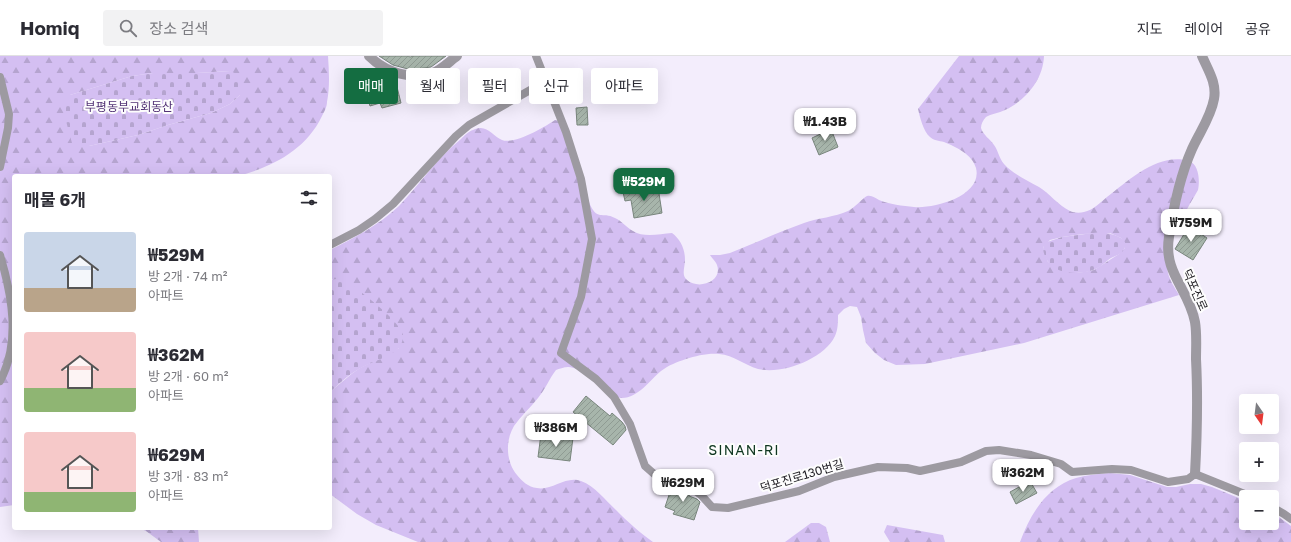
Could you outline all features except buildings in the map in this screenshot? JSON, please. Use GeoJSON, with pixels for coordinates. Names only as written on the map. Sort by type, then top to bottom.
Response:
{"type":"FeatureCollection","features":[{"type":"Feature","properties":{"kind":"street"},"geometry":{"type":"LineString","coordinates":[[369,56],[376,63],[397,73],[411,76],[435,72],[457,56]]}},
{"type":"Feature","properties":{"kind":"street","name":"덕포진로"},"geometry":{"type":"LineString","coordinates":[[1195,474],[1198,395],[1195,324],[1186,295],[1172,270],[1168,259],[1167,249],[1173,214],[1186,164],[1196,140],[1208,119],[1214,99],[1214,81],[1202,56]]}},
{"type":"Feature","properties":{"kind":"lane","name":"덕포진로130번길"},"geometry":{"type":"LineString","coordinates":[[536,56],[541,68]]}},
{"type":"Feature","properties":{"kind":"lane"},"geometry":{"type":"LineString","coordinates":[[0,78],[8,114],[8,128],[0,167]]}},
{"type":"Feature","properties":{"kind":"lane"},"geometry":{"type":"LineString","coordinates":[[332,244],[376,219],[393,204],[442,150],[469,125],[529,91]]}},
{"type":"Feature","properties":{"kind":"lane","name":"덕포진로130번길"},"geometry":{"type":"LineString","coordinates":[[555,104],[566,132],[581,179],[592,239],[581,298],[561,353],[596,378],[614,397],[630,424],[645,466],[661,480],[683,481],[712,507],[728,508],[799,492],[834,478],[878,467],[907,468],[920,471],[961,462],[986,451],[999,450],[1031,455],[1061,464],[1072,472],[1112,469],[1131,470],[1168,482],[1188,479],[1195,474]]}},
{"type":"Feature","properties":{"kind":"lane"},"geometry":{"type":"LineString","coordinates":[[0,255],[9,290],[12,316]]}},
{"type":"Feature","properties":{"kind":"lane"},"geometry":{"type":"LineString","coordinates":[[0,381],[7,365],[12,334]]}},
{"type":"Feature","properties":{"kind":"lane"},"geometry":{"type":"LineString","coordinates":[[1195,474],[1239,492]]}},
{"type":"Feature","properties":{"kind":"lane"},"geometry":{"type":"LineString","coordinates":[[1279,511],[1291,519]]}},
{"type":"Feature","properties":{"kind":"green space"},"geometry":{"type":"Polygon","coordinates":[[[0,56],[328,56],[329,85],[327,104],[315,128],[297,148],[263,168],[244,174],[12,174],[12,505],[0,507],[0,56]],[[230,71],[153,73],[132,76],[70,95],[89,146],[138,135],[211,113],[230,104],[240,95],[230,71]]]}},
{"type":"Feature","properties":{"kind":"green space"},"geometry":{"type":"Polygon","coordinates":[[[959,56],[1044,56],[1043,65],[1037,81],[1032,88],[1013,106],[986,117],[982,124],[982,130],[997,149],[1002,162],[1008,168],[1039,187],[1066,209],[1079,213],[1093,208],[1145,169],[1156,164],[1167,160],[1178,159],[1192,163],[1197,169],[1198,173],[1198,190],[1172,241],[1167,263],[1169,276],[1179,295],[1024,343],[925,364],[896,365],[884,360],[866,343],[861,317],[857,307],[850,306],[838,315],[837,331],[835,336],[822,352],[801,363],[779,370],[758,369],[724,355],[702,355],[670,365],[661,371],[638,392],[622,398],[613,396],[579,370],[568,367],[556,370],[540,395],[517,422],[511,432],[508,451],[513,470],[523,481],[534,487],[543,488],[570,480],[586,483],[629,523],[653,542],[418,542],[376,525],[357,514],[332,495],[332,390],[360,368],[390,354],[399,348],[332,279],[332,249],[366,231],[391,213],[407,198],[444,154],[470,131],[478,128],[486,129],[498,138],[507,141],[521,138],[555,120],[563,122],[589,202],[595,212],[600,215],[615,218],[637,233],[652,235],[672,233],[680,241],[683,248],[685,256],[685,278],[692,283],[703,284],[713,280],[718,271],[716,264],[710,255],[730,253],[804,223],[843,213],[850,210],[867,196],[872,196],[879,200],[896,205],[923,207],[944,203],[965,193],[972,186],[976,178],[976,168],[974,163],[967,155],[958,149],[930,137],[921,120],[918,109],[959,56]],[[1110,233],[1083,234],[1062,237],[1050,240],[1043,247],[1048,262],[1078,273],[1094,270],[1119,254],[1125,248],[1125,244],[1121,238],[1110,233]]]}},
{"type":"Feature","properties":{"kind":"green space","name":"부평동부교회동산"},"geometry":{"type":"Polygon","coordinates":[[[230,71],[239,75],[242,80],[243,88],[240,95],[230,104],[211,113],[138,135],[89,146],[79,146],[72,143],[63,110],[63,99],[70,95],[132,76],[153,73],[230,71]]]}},
{"type":"Feature","properties":{"kind":"green space"},"geometry":{"type":"Polygon","coordinates":[[[1101,232],[1119,237],[1125,243],[1125,247],[1121,253],[1096,269],[1081,273],[1062,271],[1051,265],[1045,256],[1043,250],[1044,243],[1062,237],[1101,232]]]}},
{"type":"Feature","properties":{"kind":"green space"},"geometry":{"type":"Polygon","coordinates":[[[342,278],[366,296],[394,321],[400,328],[403,338],[400,347],[396,351],[355,371],[332,390],[332,280],[342,278]]]}},
{"type":"Feature","properties":{"kind":"green space"},"geometry":{"type":"Polygon","coordinates":[[[1110,473],[1130,475],[1167,487],[1201,484],[1212,487],[1239,498],[1239,530],[1279,530],[1279,517],[1291,526],[1291,542],[1020,542],[1034,512],[1048,495],[1065,482],[1088,475],[1110,473]]]}},
{"type":"Feature","properties":{"kind":"green space"},"geometry":{"type":"Polygon","coordinates":[[[811,523],[819,523],[826,527],[830,542],[785,542],[811,523]]]}},
{"type":"Feature","properties":{"kind":"green space"},"geometry":{"type":"Polygon","coordinates":[[[887,525],[943,535],[945,542],[890,542],[884,532],[887,525]]]}},
{"type":"Feature","properties":{"kind":"green space"},"geometry":{"type":"Polygon","coordinates":[[[144,530],[198,530],[199,542],[161,542],[144,530]]]}},
{"type":"Feature","properties":{"kind":"district","name":"SINAN-RI"},"geometry":{"type":"Point","coordinates":[744,450]}}]}
